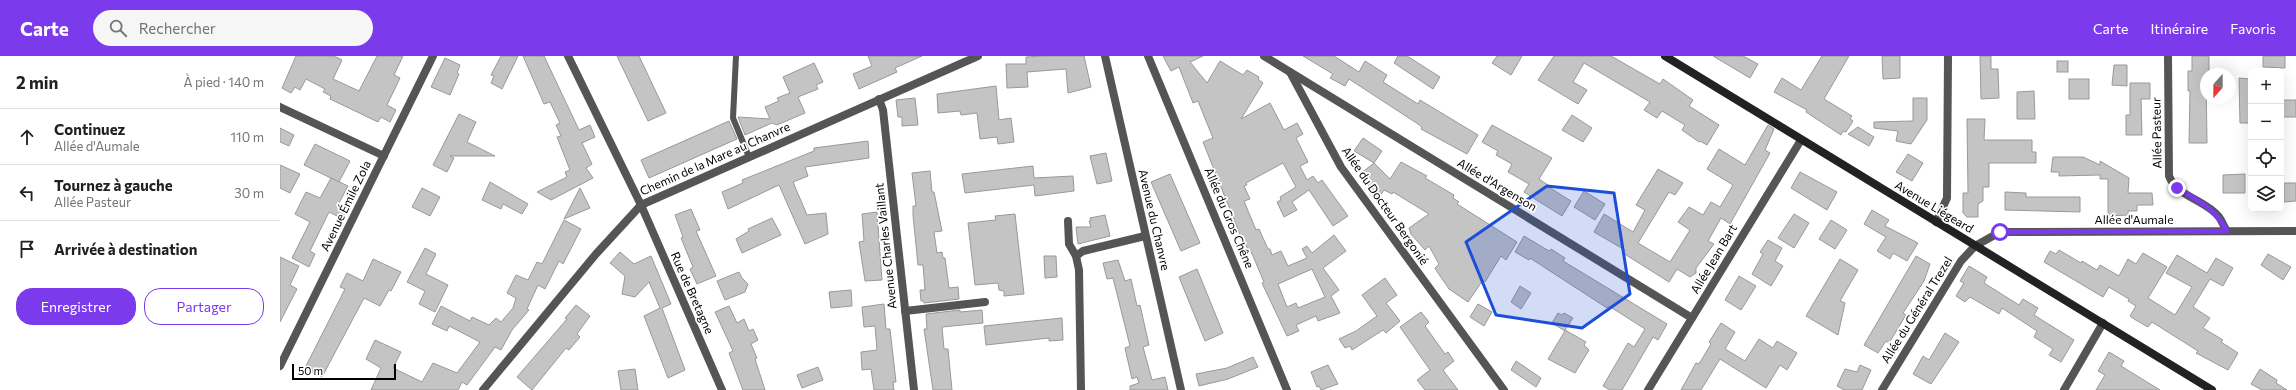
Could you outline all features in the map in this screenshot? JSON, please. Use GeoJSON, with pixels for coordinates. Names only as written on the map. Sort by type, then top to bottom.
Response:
{"type":"FeatureCollection","features":[{"type":"Feature","properties":{"kind":"street","name":"Avenue Émile Zola"},"geometry":{"type":"LineString","coordinates":[[280,366],[433,56]]}},
{"type":"Feature","properties":{"kind":"street","name":"Rue de Bretagne"},"geometry":{"type":"LineString","coordinates":[[568,56],[640,205],[722,390]]}},
{"type":"Feature","properties":{"kind":"street","name":"Chemin de la Mare au Chanvre"},"geometry":{"type":"LineString","coordinates":[[483,390],[596,254],[640,205],[978,56]]}},
{"type":"Feature","properties":{"kind":"street","name":"Avenue du Chanvre"},"geometry":{"type":"LineString","coordinates":[[1104,56],[1181,390]]}},
{"type":"Feature","properties":{"kind":"street","name":"Allée du Gros Chêne"},"geometry":{"type":"LineString","coordinates":[[1148,56],[1287,390]]}},
{"type":"Feature","properties":{"kind":"street"},"geometry":{"type":"LineString","coordinates":[[1264,56],[1290,72]]}},
{"type":"Feature","properties":{"kind":"street","name":"Avenue Liégeard"},"geometry":{"type":"LineString","coordinates":[[1665,56],[1800,140],[2212,390]]}},
{"type":"Feature","properties":{"kind":"street"},"geometry":{"type":"LineString","coordinates":[[1936,222],[1947,198],[1948,56]]}},
{"type":"Feature","properties":{"kind":"street","name":"Allée Pasteur"},"geometry":{"type":"LineString","coordinates":[[2168,56],[2170,176],[2177,188],[2209,208],[2220,218],[2227,231]]}},
{"type":"Feature","properties":{"kind":"street","name":"Allée du Docteur Bergonié"},"geometry":{"type":"LineString","coordinates":[[1290,72],[1341,167],[1504,390]]}},
{"type":"Feature","properties":{"kind":"street","name":"Allée d'Argenson"},"geometry":{"type":"LineString","coordinates":[[1290,72],[1692,318]]}},
{"type":"Feature","properties":{"kind":"street","name":"Avenue Charles Vaillant"},"geometry":{"type":"LineString","coordinates":[[879,99],[883,110],[914,390]]}},
{"type":"Feature","properties":{"kind":"street"},"geometry":{"type":"LineString","coordinates":[[280,107],[384,156]]}},
{"type":"Feature","properties":{"kind":"street","name":"Allée Jean Bart"},"geometry":{"type":"LineString","coordinates":[[1648,390],[1800,140]]}},
{"type":"Feature","properties":{"kind":"street"},"geometry":{"type":"LineString","coordinates":[[1068,221],[1069,244],[1076,256],[1078,270],[1081,390]]}},
{"type":"Feature","properties":{"kind":"street","name":"Allée d'Aumale"},"geometry":{"type":"LineString","coordinates":[[1975,246],[2000,232],[2296,231]]}},
{"type":"Feature","properties":{"kind":"street"},"geometry":{"type":"LineString","coordinates":[[1076,256],[1083,250],[1145,236]]}},
{"type":"Feature","properties":{"kind":"street","name":"Allée du Général Trezel"},"geometry":{"type":"LineString","coordinates":[[1882,390],[1961,261],[1975,246]]}},
{"type":"Feature","properties":{"kind":"street"},"geometry":{"type":"LineString","coordinates":[[905,311],[985,302]]}},
{"type":"Feature","properties":{"kind":"street"},"geometry":{"type":"LineString","coordinates":[[2064,390],[2103,323]]}},
{"type":"Feature","properties":{"kind":"lane"},"geometry":{"type":"LineString","coordinates":[[736,56],[733,118],[749,157]]}},
{"type":"Feature","properties":{"kind":"highlighted area"},"geometry":{"type":"Polygon","coordinates":[[[1547,186],[1614,193],[1630,294],[1582,328],[1496,315],[1466,242],[1547,186]]]}},
{"type":"Feature","properties":{"kind":"building"},"geometry":{"type":"Polygon","coordinates":[[[296,56],[334,56],[342,60],[333,79],[359,91],[377,56],[403,56],[394,75],[400,78],[387,105],[396,110],[390,122],[381,117],[378,122],[330,99],[331,96],[323,92],[325,89],[306,79],[300,90],[295,87],[291,93],[282,88],[296,56]]]}},
{"type":"Feature","properties":{"kind":"building"},"geometry":{"type":"Polygon","coordinates":[[[501,56],[518,56],[502,89],[491,83],[494,76],[491,75],[501,56]]]}},
{"type":"Feature","properties":{"kind":"building"},"geometry":{"type":"Polygon","coordinates":[[[523,56],[544,56],[579,130],[590,125],[595,137],[582,143],[592,164],[586,168],[593,178],[551,200],[537,192],[567,177],[565,172],[570,170],[557,137],[561,136],[556,125],[560,123],[550,102],[544,104],[523,56]]]}},
{"type":"Feature","properties":{"kind":"building"},"geometry":{"type":"Polygon","coordinates":[[[617,56],[639,56],[666,113],[648,121],[617,56]]]}},
{"type":"Feature","properties":{"kind":"building"},"geometry":{"type":"Polygon","coordinates":[[[868,56],[922,56],[895,68],[897,72],[859,89],[853,74],[872,66],[868,56]]]}},
{"type":"Feature","properties":{"kind":"building"},"geometry":{"type":"Polygon","coordinates":[[[1084,56],[1091,87],[1068,93],[1066,69],[1027,72],[1028,87],[1007,88],[1006,64],[1026,64],[1026,57],[1084,56]]]}},
{"type":"Feature","properties":{"kind":"building"},"geometry":{"type":"Polygon","coordinates":[[[1163,56],[1203,56],[1190,62],[1207,83],[1220,61],[1243,75],[1247,70],[1259,77],[1258,79],[1263,83],[1241,119],[1270,103],[1284,130],[1297,123],[1303,134],[1296,138],[1308,162],[1300,166],[1307,180],[1313,176],[1318,183],[1322,180],[1348,216],[1333,226],[1309,190],[1292,202],[1297,210],[1284,217],[1277,202],[1281,200],[1280,197],[1296,187],[1283,163],[1246,183],[1247,185],[1244,186],[1250,199],[1244,201],[1256,230],[1259,229],[1272,255],[1281,251],[1288,266],[1307,258],[1302,249],[1307,246],[1312,253],[1334,235],[1346,251],[1323,268],[1339,290],[1331,296],[1340,313],[1318,321],[1316,316],[1296,325],[1299,331],[1287,336],[1262,283],[1264,282],[1253,256],[1250,250],[1248,250],[1242,236],[1241,237],[1203,142],[1213,138],[1198,101],[1193,103],[1179,67],[1171,71],[1163,56]],[[1312,269],[1278,284],[1287,307],[1296,303],[1298,308],[1325,297],[1312,269]]]}},
{"type":"Feature","properties":{"kind":"building"},"geometry":{"type":"Polygon","coordinates":[[[1303,56],[1334,56],[1359,72],[1365,61],[1387,75],[1383,82],[1418,104],[1420,100],[1478,135],[1467,154],[1421,129],[1422,127],[1418,124],[1349,79],[1345,86],[1330,78],[1333,74],[1303,56]]]}},
{"type":"Feature","properties":{"kind":"building"},"geometry":{"type":"Polygon","coordinates":[[[1398,56],[1407,56],[1440,77],[1433,89],[1394,63],[1398,56]]]}},
{"type":"Feature","properties":{"kind":"building"},"geometry":{"type":"Polygon","coordinates":[[[1497,56],[1522,56],[1511,75],[1492,63],[1497,56]]]}},
{"type":"Feature","properties":{"kind":"building"},"geometry":{"type":"Polygon","coordinates":[[[1554,56],[1611,56],[1660,84],[1663,79],[1693,100],[1689,106],[1719,125],[1707,145],[1700,141],[1699,142],[1682,130],[1685,125],[1662,111],[1657,118],[1644,110],[1650,102],[1584,63],[1573,82],[1587,90],[1578,104],[1538,80],[1554,56]]]}},
{"type":"Feature","properties":{"kind":"building"},"geometry":{"type":"Polygon","coordinates":[[[1713,56],[1743,56],[1758,64],[1750,78],[1713,56]]]}},
{"type":"Feature","properties":{"kind":"building"},"geometry":{"type":"Polygon","coordinates":[[[1822,56],[1849,56],[1824,99],[1852,116],[1850,119],[1853,121],[1846,132],[1843,131],[1841,135],[1806,112],[1807,110],[1774,92],[1782,78],[1801,90],[1822,56]]]}},
{"type":"Feature","properties":{"kind":"building"},"geometry":{"type":"Polygon","coordinates":[[[1882,56],[1900,56],[1900,78],[1883,79],[1882,56]]]}},
{"type":"Feature","properties":{"kind":"building"},"geometry":{"type":"Polygon","coordinates":[[[1980,56],[1991,56],[1991,69],[1998,69],[1999,98],[1981,99],[1980,56]]]}},
{"type":"Feature","properties":{"kind":"building"},"geometry":{"type":"Polygon","coordinates":[[[2192,56],[2209,56],[2209,68],[2200,68],[2200,104],[2206,104],[2207,143],[2189,143],[2190,91],[2188,91],[2188,71],[2192,71],[2192,56]]]}},
{"type":"Feature","properties":{"kind":"building"},"geometry":{"type":"Polygon","coordinates":[[[2263,56],[2285,56],[2285,68],[2263,67],[2263,56]]]}},
{"type":"Feature","properties":{"kind":"building"},"geometry":{"type":"Polygon","coordinates":[[[445,58],[460,65],[457,73],[459,74],[450,95],[431,87],[445,58]]]}},
{"type":"Feature","properties":{"kind":"building"},"geometry":{"type":"Polygon","coordinates":[[[2057,61],[2068,61],[2068,72],[2057,72],[2057,61]]]}},
{"type":"Feature","properties":{"kind":"building"},"geometry":{"type":"Polygon","coordinates":[[[814,63],[823,82],[816,85],[818,89],[798,97],[805,113],[777,125],[772,123],[745,135],[738,117],[770,119],[765,107],[779,101],[777,98],[790,93],[783,77],[814,63]]]}},
{"type":"Feature","properties":{"kind":"building"},"geometry":{"type":"Polygon","coordinates":[[[2114,65],[2127,65],[2127,86],[2112,85],[2114,65]]]}},
{"type":"Feature","properties":{"kind":"building"},"geometry":{"type":"Polygon","coordinates":[[[2239,78],[2248,79],[2248,123],[2240,123],[2239,78]]]}},
{"type":"Feature","properties":{"kind":"building"},"geometry":{"type":"Polygon","coordinates":[[[2069,79],[2089,79],[2089,99],[2069,99],[2069,79]]]}},
{"type":"Feature","properties":{"kind":"building"},"geometry":{"type":"Polygon","coordinates":[[[2130,83],[2150,83],[2150,99],[2141,99],[2142,135],[2126,135],[2126,115],[2130,115],[2130,83]]]}},
{"type":"Feature","properties":{"kind":"building"},"geometry":{"type":"Polygon","coordinates":[[[996,86],[999,120],[1011,118],[1014,142],[998,144],[997,137],[980,139],[977,113],[961,115],[960,111],[938,113],[937,94],[996,86]]]}},
{"type":"Feature","properties":{"kind":"building"},"geometry":{"type":"Polygon","coordinates":[[[2034,91],[2035,119],[2017,119],[2017,92],[2034,91]]]}},
{"type":"Feature","properties":{"kind":"building"},"geometry":{"type":"Polygon","coordinates":[[[915,98],[918,125],[902,126],[902,117],[898,117],[896,100],[915,98]]]}},
{"type":"Feature","properties":{"kind":"building"},"geometry":{"type":"Polygon","coordinates":[[[1913,98],[1927,98],[1927,120],[1911,144],[1896,141],[1898,131],[1874,128],[1874,122],[1913,121],[1913,98]]]}},
{"type":"Feature","properties":{"kind":"building"},"geometry":{"type":"Polygon","coordinates":[[[2284,100],[2296,100],[2296,117],[2284,117],[2284,100]]]}},
{"type":"Feature","properties":{"kind":"building"},"geometry":{"type":"Polygon","coordinates":[[[459,114],[476,122],[467,142],[495,156],[450,156],[454,158],[447,172],[433,165],[459,114]]]}},
{"type":"Feature","properties":{"kind":"building"},"geometry":{"type":"Polygon","coordinates":[[[1572,115],[1592,128],[1583,142],[1562,130],[1572,115]]]}},
{"type":"Feature","properties":{"kind":"building"},"geometry":{"type":"Polygon","coordinates":[[[1967,119],[1985,119],[1984,140],[2032,140],[2032,152],[2036,152],[2036,163],[1989,163],[1989,187],[1983,187],[1983,201],[1978,204],[1978,217],[1967,217],[1963,213],[1963,193],[1968,193],[1967,119]]]}},
{"type":"Feature","properties":{"kind":"building"},"geometry":{"type":"Polygon","coordinates":[[[729,121],[737,139],[649,178],[641,160],[729,121]]]}},
{"type":"Feature","properties":{"kind":"building"},"geometry":{"type":"Polygon","coordinates":[[[1492,125],[1552,158],[1539,179],[1548,185],[1547,186],[1571,201],[1562,216],[1524,192],[1529,184],[1508,172],[1512,164],[1496,155],[1498,151],[1482,142],[1492,125]]]}},
{"type":"Feature","properties":{"kind":"building"},"geometry":{"type":"Polygon","coordinates":[[[1768,125],[1774,129],[1765,150],[1770,153],[1730,224],[1721,218],[1708,241],[1714,244],[1696,268],[1696,273],[1690,277],[1677,269],[1669,282],[1623,253],[1625,250],[1594,232],[1604,214],[1633,232],[1645,210],[1636,205],[1658,169],[1683,183],[1675,195],[1669,192],[1638,243],[1670,262],[1690,230],[1678,222],[1689,207],[1703,215],[1711,202],[1720,207],[1733,185],[1707,169],[1719,149],[1745,165],[1768,125]]]}},
{"type":"Feature","properties":{"kind":"building"},"geometry":{"type":"Polygon","coordinates":[[[1858,127],[1874,137],[1869,146],[1848,134],[1858,127]]]}},
{"type":"Feature","properties":{"kind":"building"},"geometry":{"type":"Polygon","coordinates":[[[280,128],[294,135],[289,146],[280,142],[280,128]]]}},
{"type":"Feature","properties":{"kind":"building"},"geometry":{"type":"Polygon","coordinates":[[[1363,138],[1382,151],[1374,163],[1354,151],[1363,138]]]}},
{"type":"Feature","properties":{"kind":"building"},"geometry":{"type":"Polygon","coordinates":[[[868,141],[869,158],[805,167],[808,176],[793,182],[807,215],[826,213],[828,234],[805,244],[779,185],[728,209],[722,192],[743,183],[742,180],[814,151],[814,148],[868,141]]]}},
{"type":"Feature","properties":{"kind":"building"},"geometry":{"type":"Polygon","coordinates":[[[315,144],[350,161],[339,182],[304,165],[315,144]]]}},
{"type":"Feature","properties":{"kind":"building"},"geometry":{"type":"Polygon","coordinates":[[[1106,153],[1112,181],[1097,184],[1090,156],[1106,153]]]}},
{"type":"Feature","properties":{"kind":"building"},"geometry":{"type":"Polygon","coordinates":[[[1908,154],[1923,163],[1912,181],[1896,172],[1908,154]]]}},
{"type":"Feature","properties":{"kind":"building"},"geometry":{"type":"Polygon","coordinates":[[[2053,157],[2083,157],[2100,165],[2100,161],[2129,178],[2128,193],[2152,193],[2153,205],[2137,205],[2137,211],[2128,211],[2128,215],[2108,216],[2108,179],[2100,179],[2100,175],[2059,176],[2059,172],[2051,172],[2053,157]]]}},
{"type":"Feature","properties":{"kind":"building"},"geometry":{"type":"Polygon","coordinates":[[[1401,162],[1427,176],[1425,178],[1454,195],[1453,198],[1459,202],[1457,204],[1517,242],[1506,260],[1501,256],[1485,282],[1483,280],[1468,302],[1449,289],[1435,268],[1439,264],[1429,246],[1425,250],[1411,234],[1409,228],[1429,214],[1393,192],[1392,194],[1384,190],[1378,199],[1360,174],[1374,163],[1390,179],[1401,162]]]}},
{"type":"Feature","properties":{"kind":"building"},"geometry":{"type":"Polygon","coordinates":[[[280,165],[300,174],[290,193],[280,188],[280,165]]]}},
{"type":"Feature","properties":{"kind":"building"},"geometry":{"type":"Polygon","coordinates":[[[1033,166],[1034,178],[1073,176],[1074,191],[1035,196],[1034,185],[965,193],[962,174],[1033,166]]]}},
{"type":"Feature","properties":{"kind":"building"},"geometry":{"type":"Polygon","coordinates":[[[930,171],[932,192],[934,192],[942,231],[934,232],[937,253],[942,252],[943,258],[945,258],[949,288],[958,287],[959,299],[924,303],[924,301],[921,301],[920,290],[925,290],[923,265],[918,265],[913,215],[913,206],[916,206],[912,173],[930,171]]]}},
{"type":"Feature","properties":{"kind":"building"},"geometry":{"type":"Polygon","coordinates":[[[1800,172],[1837,192],[1827,210],[1791,188],[1800,172]]]}},
{"type":"Feature","properties":{"kind":"building"},"geometry":{"type":"Polygon","coordinates":[[[1170,174],[1200,243],[1181,251],[1151,182],[1170,174]]]}},
{"type":"Feature","properties":{"kind":"building"},"geometry":{"type":"Polygon","coordinates":[[[2245,174],[2245,193],[2223,193],[2223,175],[2245,174]]]}},
{"type":"Feature","properties":{"kind":"building"},"geometry":{"type":"Polygon","coordinates":[[[331,178],[348,186],[339,203],[348,208],[343,219],[329,212],[310,251],[315,254],[309,267],[292,258],[310,222],[295,214],[306,192],[320,198],[331,178]]]}},
{"type":"Feature","properties":{"kind":"building"},"geometry":{"type":"Polygon","coordinates":[[[490,182],[528,204],[522,214],[503,204],[501,209],[482,200],[490,182]]]}},
{"type":"Feature","properties":{"kind":"building"},"geometry":{"type":"Polygon","coordinates":[[[2284,183],[2296,183],[2296,201],[2284,202],[2284,183]]]}},
{"type":"Feature","properties":{"kind":"building"},"geometry":{"type":"Polygon","coordinates":[[[422,188],[440,197],[430,216],[412,207],[422,188]]]}},
{"type":"Feature","properties":{"kind":"building"},"geometry":{"type":"Polygon","coordinates":[[[580,188],[590,208],[564,219],[580,188]]]}},
{"type":"Feature","properties":{"kind":"building"},"geometry":{"type":"Polygon","coordinates":[[[1584,191],[1605,204],[1595,220],[1574,207],[1584,191]]]}},
{"type":"Feature","properties":{"kind":"building"},"geometry":{"type":"Polygon","coordinates":[[[2005,192],[2026,193],[2026,197],[2080,197],[2080,212],[2005,210],[2005,192]]]}},
{"type":"Feature","properties":{"kind":"building"},"geometry":{"type":"Polygon","coordinates":[[[691,209],[700,230],[696,231],[716,276],[697,284],[690,269],[693,267],[681,238],[683,237],[675,215],[691,209]]]}},
{"type":"Feature","properties":{"kind":"building"},"geometry":{"type":"Polygon","coordinates":[[[1872,210],[1889,220],[1885,226],[1918,243],[1907,261],[1893,253],[1890,259],[1877,251],[1886,237],[1864,224],[1872,210]]]}},
{"type":"Feature","properties":{"kind":"building"},"geometry":{"type":"Polygon","coordinates":[[[877,212],[882,280],[865,281],[859,242],[864,241],[862,214],[877,212]]]}},
{"type":"Feature","properties":{"kind":"building"},"geometry":{"type":"Polygon","coordinates":[[[1015,214],[1024,294],[1004,296],[1004,291],[999,290],[998,283],[975,285],[968,223],[996,220],[995,216],[1015,214]]]}},
{"type":"Feature","properties":{"kind":"building"},"geometry":{"type":"Polygon","coordinates":[[[1794,214],[1809,223],[1794,248],[1778,238],[1794,214]]]}},
{"type":"Feature","properties":{"kind":"building"},"geometry":{"type":"Polygon","coordinates":[[[1105,215],[1110,236],[1078,244],[1076,227],[1091,227],[1089,221],[1091,221],[1090,218],[1105,215]]]}},
{"type":"Feature","properties":{"kind":"building"},"geometry":{"type":"Polygon","coordinates":[[[772,218],[781,235],[742,253],[736,239],[749,231],[748,229],[772,218]]]}},
{"type":"Feature","properties":{"kind":"building"},"geometry":{"type":"Polygon","coordinates":[[[564,220],[581,229],[563,264],[559,261],[545,289],[538,285],[527,309],[529,310],[512,330],[501,350],[495,347],[467,385],[462,382],[458,390],[371,390],[381,368],[366,359],[375,340],[401,352],[393,368],[422,382],[433,363],[457,373],[480,342],[449,326],[447,331],[432,324],[441,306],[470,321],[472,317],[489,325],[496,318],[501,322],[513,308],[516,298],[507,293],[516,275],[528,280],[537,262],[542,264],[564,220]]]}},
{"type":"Feature","properties":{"kind":"building"},"geometry":{"type":"Polygon","coordinates":[[[1831,220],[1847,230],[1835,249],[1819,239],[1831,220]]]}},
{"type":"Feature","properties":{"kind":"building"},"geometry":{"type":"Polygon","coordinates":[[[1524,236],[1549,251],[1551,249],[1565,258],[1563,261],[1667,324],[1658,340],[1653,337],[1622,390],[1610,390],[1603,386],[1628,343],[1634,347],[1645,329],[1609,306],[1607,308],[1530,258],[1529,260],[1515,252],[1524,236]]]}},
{"type":"Feature","properties":{"kind":"building"},"geometry":{"type":"Polygon","coordinates":[[[1768,240],[1782,248],[1775,261],[1783,266],[1771,286],[1752,274],[1763,254],[1760,252],[1768,240]]]}},
{"type":"Feature","properties":{"kind":"building"},"geometry":{"type":"Polygon","coordinates":[[[425,248],[436,254],[426,274],[448,285],[435,312],[419,304],[425,291],[407,282],[425,248]]]}},
{"type":"Feature","properties":{"kind":"building"},"geometry":{"type":"Polygon","coordinates":[[[2059,250],[2081,263],[2082,261],[2097,270],[2100,265],[2119,276],[2128,259],[2136,264],[2143,253],[2167,267],[2148,298],[2175,315],[2192,287],[2166,273],[2177,255],[2207,273],[2216,258],[2233,268],[2223,286],[2210,279],[2193,307],[2210,318],[2203,328],[2223,340],[2221,342],[2238,353],[2228,370],[2196,353],[2198,351],[2152,322],[2148,327],[2134,319],[2130,316],[2136,306],[2128,301],[2129,299],[2109,287],[2103,297],[2044,262],[2050,251],[2056,254],[2059,250]]]}},
{"type":"Feature","properties":{"kind":"building"},"geometry":{"type":"Polygon","coordinates":[[[620,252],[634,264],[651,256],[671,304],[662,308],[685,370],[668,378],[644,316],[660,308],[649,282],[635,297],[622,294],[625,276],[610,263],[620,252]]]}},
{"type":"Feature","properties":{"kind":"building"},"geometry":{"type":"Polygon","coordinates":[[[2268,254],[2291,267],[2283,280],[2261,265],[2268,254]]]}},
{"type":"Feature","properties":{"kind":"building"},"geometry":{"type":"Polygon","coordinates":[[[1044,256],[1056,256],[1057,277],[1045,278],[1044,256]]]}},
{"type":"Feature","properties":{"kind":"building"},"geometry":{"type":"Polygon","coordinates":[[[1916,256],[1930,264],[1924,281],[1903,313],[1906,315],[1889,343],[1886,341],[1878,353],[1864,345],[1916,256]]]}},
{"type":"Feature","properties":{"kind":"building"},"geometry":{"type":"Polygon","coordinates":[[[280,257],[299,266],[290,285],[297,289],[280,322],[280,257]]]}},
{"type":"Feature","properties":{"kind":"building"},"geometry":{"type":"Polygon","coordinates":[[[373,259],[401,272],[391,291],[389,290],[380,306],[364,298],[322,377],[305,368],[345,289],[340,287],[347,273],[363,281],[373,259]]]}},
{"type":"Feature","properties":{"kind":"building"},"geometry":{"type":"Polygon","coordinates":[[[1840,259],[1858,270],[1840,301],[1845,303],[1838,335],[1806,316],[1840,259]]]}},
{"type":"Feature","properties":{"kind":"building"},"geometry":{"type":"Polygon","coordinates":[[[1118,260],[1125,281],[1131,279],[1137,306],[1140,305],[1149,345],[1143,347],[1152,380],[1165,377],[1168,390],[1130,390],[1130,386],[1139,383],[1137,377],[1132,379],[1125,348],[1130,346],[1113,278],[1107,279],[1103,263],[1118,260]]]}},
{"type":"Feature","properties":{"kind":"building"},"geometry":{"type":"Polygon","coordinates":[[[1969,266],[1987,277],[1984,283],[2019,305],[2023,299],[2038,308],[2034,315],[2074,340],[2061,362],[2049,355],[2053,349],[2034,337],[2037,331],[2002,308],[1999,314],[1970,297],[1965,302],[1956,296],[1964,283],[1960,281],[1969,266]]]}},
{"type":"Feature","properties":{"kind":"building"},"geometry":{"type":"Polygon","coordinates":[[[1197,269],[1223,333],[1205,341],[1179,277],[1197,269]]]}},
{"type":"Feature","properties":{"kind":"building"},"geometry":{"type":"Polygon","coordinates":[[[739,272],[748,284],[745,292],[725,300],[717,281],[739,272]]]}},
{"type":"Feature","properties":{"kind":"building"},"geometry":{"type":"Polygon","coordinates":[[[1739,276],[1756,286],[1741,310],[1725,300],[1739,276]]]}},
{"type":"Feature","properties":{"kind":"building"},"geometry":{"type":"Polygon","coordinates":[[[1385,278],[1397,295],[1386,303],[1400,321],[1386,333],[1383,330],[1352,350],[1350,346],[1345,348],[1339,339],[1356,331],[1377,316],[1362,295],[1385,278]]]}},
{"type":"Feature","properties":{"kind":"building"},"geometry":{"type":"Polygon","coordinates":[[[1520,286],[1531,293],[1521,309],[1511,302],[1520,286]]]}},
{"type":"Feature","properties":{"kind":"building"},"geometry":{"type":"Polygon","coordinates":[[[851,290],[852,306],[831,308],[829,292],[851,290]]]}},
{"type":"Feature","properties":{"kind":"building"},"geometry":{"type":"Polygon","coordinates":[[[884,304],[886,329],[890,329],[896,382],[893,382],[894,390],[874,390],[871,369],[862,370],[861,352],[877,350],[875,326],[864,327],[862,307],[884,304]]]}},
{"type":"Feature","properties":{"kind":"building"},"geometry":{"type":"Polygon","coordinates":[[[1478,304],[1492,312],[1484,326],[1470,317],[1478,304]]]}},
{"type":"Feature","properties":{"kind":"building"},"geometry":{"type":"Polygon","coordinates":[[[576,305],[590,316],[577,334],[580,337],[569,350],[566,348],[532,390],[517,377],[567,319],[565,318],[576,305]]]}},
{"type":"Feature","properties":{"kind":"building"},"geometry":{"type":"Polygon","coordinates":[[[729,306],[737,323],[744,319],[749,331],[753,329],[758,340],[751,344],[757,358],[755,359],[765,390],[743,390],[729,353],[733,351],[715,312],[729,306]]]}},
{"type":"Feature","properties":{"kind":"building"},"geometry":{"type":"Polygon","coordinates":[[[960,310],[960,312],[982,310],[983,323],[942,327],[944,349],[948,349],[952,390],[933,390],[924,329],[927,329],[926,314],[960,310]]]}},
{"type":"Feature","properties":{"kind":"building"},"geometry":{"type":"Polygon","coordinates":[[[1421,312],[1429,322],[1425,326],[1445,354],[1448,352],[1454,361],[1443,370],[1458,390],[1425,390],[1417,380],[1430,370],[1400,327],[1421,312]]]}},
{"type":"Feature","properties":{"kind":"building"},"geometry":{"type":"Polygon","coordinates":[[[1558,313],[1562,315],[1564,313],[1573,318],[1565,330],[1586,342],[1584,345],[1589,350],[1575,373],[1548,359],[1565,331],[1552,323],[1558,313]]]}},
{"type":"Feature","properties":{"kind":"building"},"geometry":{"type":"Polygon","coordinates":[[[1062,318],[1063,340],[1049,341],[1049,338],[986,345],[984,326],[1062,318]]]}},
{"type":"Feature","properties":{"kind":"building"},"geometry":{"type":"Polygon","coordinates":[[[1721,323],[1735,332],[1725,349],[1745,361],[1759,339],[1773,348],[1777,341],[1797,353],[1787,370],[1780,365],[1766,388],[1720,359],[1701,390],[1681,390],[1696,363],[1699,364],[1711,344],[1709,342],[1721,323]]]}},
{"type":"Feature","properties":{"kind":"building"},"geometry":{"type":"Polygon","coordinates":[[[1945,333],[1959,342],[1931,384],[1913,374],[1923,356],[1929,360],[1945,333]]]}},
{"type":"Feature","properties":{"kind":"building"},"geometry":{"type":"Polygon","coordinates":[[[2109,352],[2124,361],[2121,366],[2160,390],[2096,390],[2105,375],[2098,371],[2109,352]]]}},
{"type":"Feature","properties":{"kind":"building"},"geometry":{"type":"Polygon","coordinates":[[[1253,357],[1258,367],[1228,379],[1199,386],[1196,374],[1227,368],[1253,357]]]}},
{"type":"Feature","properties":{"kind":"building"},"geometry":{"type":"Polygon","coordinates":[[[1516,361],[1541,378],[1536,387],[1511,370],[1516,361]]]}},
{"type":"Feature","properties":{"kind":"building"},"geometry":{"type":"Polygon","coordinates":[[[1328,365],[1338,384],[1321,390],[1319,386],[1317,387],[1311,372],[1328,365]]]}},
{"type":"Feature","properties":{"kind":"building"},"geometry":{"type":"Polygon","coordinates":[[[1860,365],[1871,370],[1862,390],[1844,390],[1837,386],[1845,369],[1857,372],[1860,365]]]}},
{"type":"Feature","properties":{"kind":"building"},"geometry":{"type":"Polygon","coordinates":[[[818,367],[823,380],[802,388],[797,375],[818,367]]]}},
{"type":"Feature","properties":{"kind":"building"},"geometry":{"type":"Polygon","coordinates":[[[635,369],[638,390],[621,390],[618,371],[635,369]]]}},
{"type":"Feature","properties":{"kind":"building"},"geometry":{"type":"Polygon","coordinates":[[[2260,369],[2277,380],[2276,383],[2287,390],[2262,390],[2251,384],[2260,369]]]}},
{"type":"Feature","properties":{"kind":"route"},"geometry":{"type":"LineString","coordinates":[[2000,232],[2227,231],[2220,218],[2209,208],[2177,188]]}}]}
